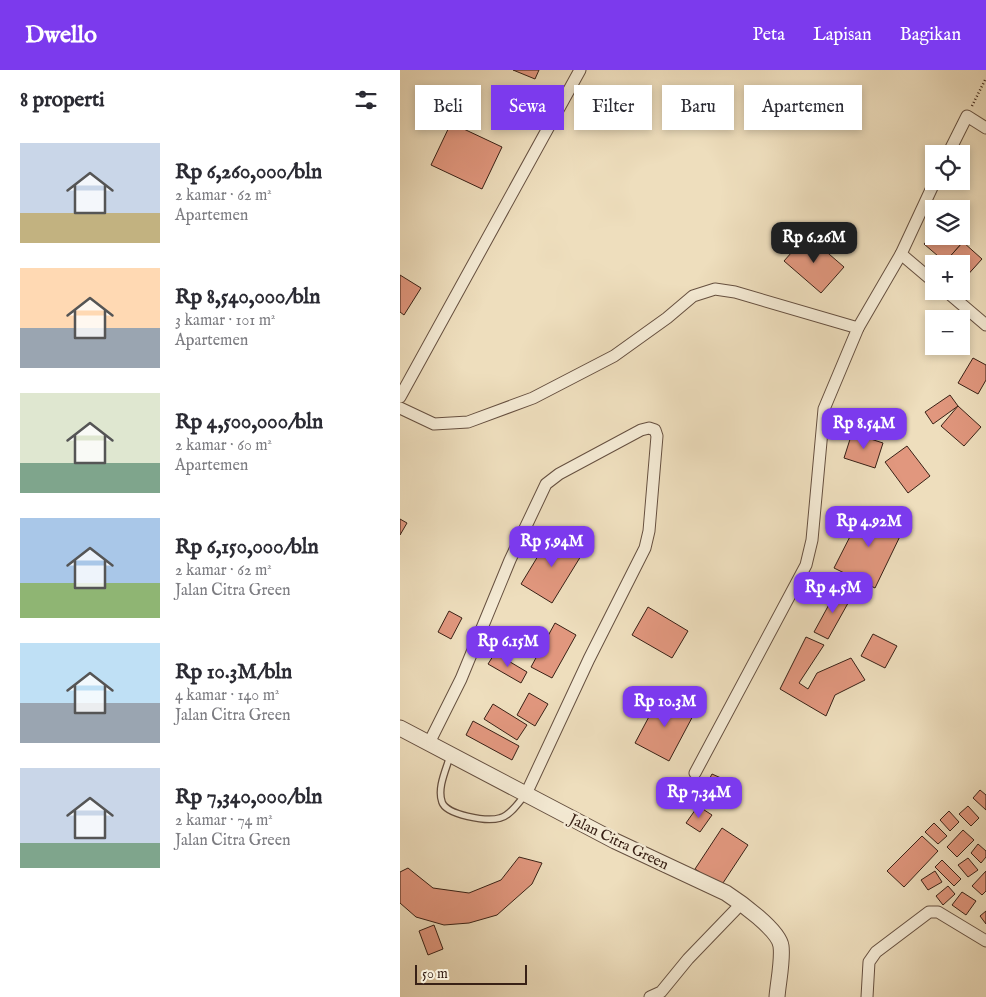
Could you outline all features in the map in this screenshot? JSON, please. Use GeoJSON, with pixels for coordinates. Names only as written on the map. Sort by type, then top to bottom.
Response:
{"type":"FeatureCollection","features":[{"type":"Feature","properties":{"kind":"street"},"geometry":{"type":"LineString","coordinates":[[400,397],[580,70]]}},
{"type":"Feature","properties":{"kind":"street"},"geometry":{"type":"LineString","coordinates":[[952,145],[967,116],[986,128]]}},
{"type":"Feature","properties":{"kind":"street"},"geometry":{"type":"LineString","coordinates":[[696,774],[806,565],[812,540],[824,409],[858,328],[900,254],[931,190]]}},
{"type":"Feature","properties":{"kind":"street"},"geometry":{"type":"LineString","coordinates":[[900,254],[925,275]]}},
{"type":"Feature","properties":{"kind":"street"},"geometry":{"type":"LineString","coordinates":[[400,408],[434,424],[468,422],[533,398],[614,356],[694,296],[715,289],[735,292],[858,328]]}},
{"type":"Feature","properties":{"kind":"street"},"geometry":{"type":"LineString","coordinates":[[956,300],[986,326]]}},
{"type":"Feature","properties":{"kind":"street"},"geometry":{"type":"LineString","coordinates":[[429,743],[462,679],[510,560],[546,484],[559,474],[641,430],[650,428],[655,430],[657,436],[649,531],[644,548],[589,659],[526,794]]}},
{"type":"Feature","properties":{"kind":"street","name":"Jalan Citra Green"},"geometry":{"type":"LineString","coordinates":[[400,728],[615,841],[726,893],[742,903],[772,931],[781,945],[777,997]]}},
{"type":"Feature","properties":{"kind":"street"},"geometry":{"type":"LineString","coordinates":[[650,997],[661,992],[688,959],[742,903]]}},
{"type":"Feature","properties":{"kind":"street"},"geometry":{"type":"LineString","coordinates":[[867,997],[869,962],[876,952],[930,912],[938,912],[986,941]]}},
{"type":"Feature","properties":{"kind":"lane"},"geometry":{"type":"LineString","coordinates":[[450,754],[440,791],[442,804],[450,812],[477,818],[500,818],[512,810],[526,794]]}},
{"type":"Feature","properties":{"kind":"path"},"geometry":{"type":"LineString","coordinates":[[967,116],[986,78]]}},
{"type":"Feature","properties":{"kind":"building"},"geometry":{"type":"Polygon","coordinates":[[[513,70],[539,70],[535,79],[513,70]]]}},
{"type":"Feature","properties":{"kind":"building"},"geometry":{"type":"Polygon","coordinates":[[[448,130],[466,130],[502,147],[482,189],[431,165],[448,130]]]}},
{"type":"Feature","properties":{"kind":"building"},"geometry":{"type":"Polygon","coordinates":[[[807,235],[844,267],[821,293],[784,261],[807,235]]]}},
{"type":"Feature","properties":{"kind":"building"},"geometry":{"type":"Polygon","coordinates":[[[925,245],[960,245],[951,255],[937,255],[925,245]]]}},
{"type":"Feature","properties":{"kind":"building"},"geometry":{"type":"Polygon","coordinates":[[[960,245],[966,245],[982,259],[970,272],[970,255],[951,255],[960,245]]]}},
{"type":"Feature","properties":{"kind":"building"},"geometry":{"type":"Polygon","coordinates":[[[400,275],[421,288],[404,315],[400,312],[400,275]]]}},
{"type":"Feature","properties":{"kind":"building"},"geometry":{"type":"Polygon","coordinates":[[[973,358],[986,365],[986,380],[978,394],[958,383],[973,358]]]}},
{"type":"Feature","properties":{"kind":"building"},"geometry":{"type":"Polygon","coordinates":[[[950,395],[958,406],[933,424],[925,412],[950,395]]]}},
{"type":"Feature","properties":{"kind":"building"},"geometry":{"type":"Polygon","coordinates":[[[958,406],[981,427],[964,446],[941,426],[958,406]]]}},
{"type":"Feature","properties":{"kind":"building"},"geometry":{"type":"Polygon","coordinates":[[[852,433],[883,443],[875,468],[844,458],[852,433]]]}},
{"type":"Feature","properties":{"kind":"building"},"geometry":{"type":"Polygon","coordinates":[[[907,446],[930,476],[908,493],[885,462],[907,446]]]}},
{"type":"Feature","properties":{"kind":"building"},"geometry":{"type":"Polygon","coordinates":[[[864,509],[904,528],[875,588],[834,568],[864,509]]]}},
{"type":"Feature","properties":{"kind":"building"},"geometry":{"type":"Polygon","coordinates":[[[400,519],[407,523],[400,535],[400,519]]]}},
{"type":"Feature","properties":{"kind":"building"},"geometry":{"type":"Polygon","coordinates":[[[552,533],[584,551],[552,603],[521,584],[552,533]]]}},
{"type":"Feature","properties":{"kind":"building"},"geometry":{"type":"Polygon","coordinates":[[[838,588],[852,596],[828,639],[814,632],[838,588]]]}},
{"type":"Feature","properties":{"kind":"building"},"geometry":{"type":"Polygon","coordinates":[[[648,607],[688,631],[672,658],[632,635],[648,607]]]}},
{"type":"Feature","properties":{"kind":"building"},"geometry":{"type":"Polygon","coordinates":[[[449,611],[462,618],[451,639],[438,632],[449,611]]]}},
{"type":"Feature","properties":{"kind":"building"},"geometry":{"type":"Polygon","coordinates":[[[555,623],[576,635],[552,678],[531,667],[555,623]]]}},
{"type":"Feature","properties":{"kind":"building"},"geometry":{"type":"Polygon","coordinates":[[[873,634],[897,646],[885,668],[861,656],[873,634]]]}},
{"type":"Feature","properties":{"kind":"building"},"geometry":{"type":"Polygon","coordinates":[[[806,637],[824,645],[799,683],[808,689],[817,673],[851,658],[865,680],[835,695],[826,716],[780,689],[806,637]]]}},
{"type":"Feature","properties":{"kind":"building"},"geometry":{"type":"Polygon","coordinates":[[[495,653],[527,672],[521,683],[488,664],[495,653]]]}},
{"type":"Feature","properties":{"kind":"building"},"geometry":{"type":"Polygon","coordinates":[[[529,693],[548,704],[535,726],[517,715],[529,693]]]}},
{"type":"Feature","properties":{"kind":"building"},"geometry":{"type":"Polygon","coordinates":[[[661,694],[695,712],[669,761],[635,743],[661,694]]]}},
{"type":"Feature","properties":{"kind":"building"},"geometry":{"type":"Polygon","coordinates":[[[493,704],[527,725],[517,740],[484,719],[493,704]]]}},
{"type":"Feature","properties":{"kind":"building"},"geometry":{"type":"Polygon","coordinates":[[[473,721],[519,746],[512,760],[466,735],[473,721]]]}},
{"type":"Feature","properties":{"kind":"building"},"geometry":{"type":"Polygon","coordinates":[[[712,774],[721,778],[710,801],[700,796],[712,774]]]}},
{"type":"Feature","properties":{"kind":"building"},"geometry":{"type":"Polygon","coordinates":[[[980,790],[986,795],[986,810],[973,798],[980,790]]]}},
{"type":"Feature","properties":{"kind":"building"},"geometry":{"type":"Polygon","coordinates":[[[698,806],[712,815],[700,832],[686,823],[698,806]]]}},
{"type":"Feature","properties":{"kind":"building"},"geometry":{"type":"Polygon","coordinates":[[[968,806],[979,818],[971,826],[959,814],[968,806]]]}},
{"type":"Feature","properties":{"kind":"building"},"geometry":{"type":"Polygon","coordinates":[[[949,811],[959,822],[950,831],[940,820],[949,811]]]}},
{"type":"Feature","properties":{"kind":"building"},"geometry":{"type":"Polygon","coordinates":[[[934,823],[947,836],[938,844],[925,832],[934,823]]]}},
{"type":"Feature","properties":{"kind":"building"},"geometry":{"type":"Polygon","coordinates":[[[722,828],[748,845],[721,886],[695,869],[722,828]]]}},
{"type":"Feature","properties":{"kind":"building"},"geometry":{"type":"Polygon","coordinates":[[[963,830],[974,840],[957,857],[947,847],[963,830]]]}},
{"type":"Feature","properties":{"kind":"building"},"geometry":{"type":"Polygon","coordinates":[[[922,836],[938,851],[904,887],[887,871],[922,836]]]}},
{"type":"Feature","properties":{"kind":"building"},"geometry":{"type":"Polygon","coordinates":[[[978,844],[986,851],[986,857],[981,863],[971,853],[978,844]]]}},
{"type":"Feature","properties":{"kind":"building"},"geometry":{"type":"Polygon","coordinates":[[[519,857],[542,863],[532,884],[497,915],[469,923],[444,925],[416,917],[400,903],[400,872],[408,868],[433,888],[469,893],[501,880],[519,857]]]}},
{"type":"Feature","properties":{"kind":"building"},"geometry":{"type":"Polygon","coordinates":[[[968,858],[978,870],[968,877],[958,865],[968,858]]]}},
{"type":"Feature","properties":{"kind":"building"},"geometry":{"type":"Polygon","coordinates":[[[942,860],[961,879],[954,886],[935,867],[942,860]]]}},
{"type":"Feature","properties":{"kind":"building"},"geometry":{"type":"Polygon","coordinates":[[[935,871],[942,882],[928,890],[921,880],[935,871]]]}},
{"type":"Feature","properties":{"kind":"building"},"geometry":{"type":"Polygon","coordinates":[[[986,871],[986,891],[982,895],[972,886],[986,871]]]}},
{"type":"Feature","properties":{"kind":"building"},"geometry":{"type":"Polygon","coordinates":[[[948,886],[955,894],[943,905],[936,896],[948,886]]]}},
{"type":"Feature","properties":{"kind":"building"},"geometry":{"type":"Polygon","coordinates":[[[962,892],[976,901],[966,915],[952,905],[962,892]]]}},
{"type":"Feature","properties":{"kind":"building"},"geometry":{"type":"Polygon","coordinates":[[[986,911],[986,924],[980,916],[986,911]]]}},
{"type":"Feature","properties":{"kind":"building"},"geometry":{"type":"Polygon","coordinates":[[[434,925],[443,949],[428,955],[419,931],[434,925]]]}}]}
